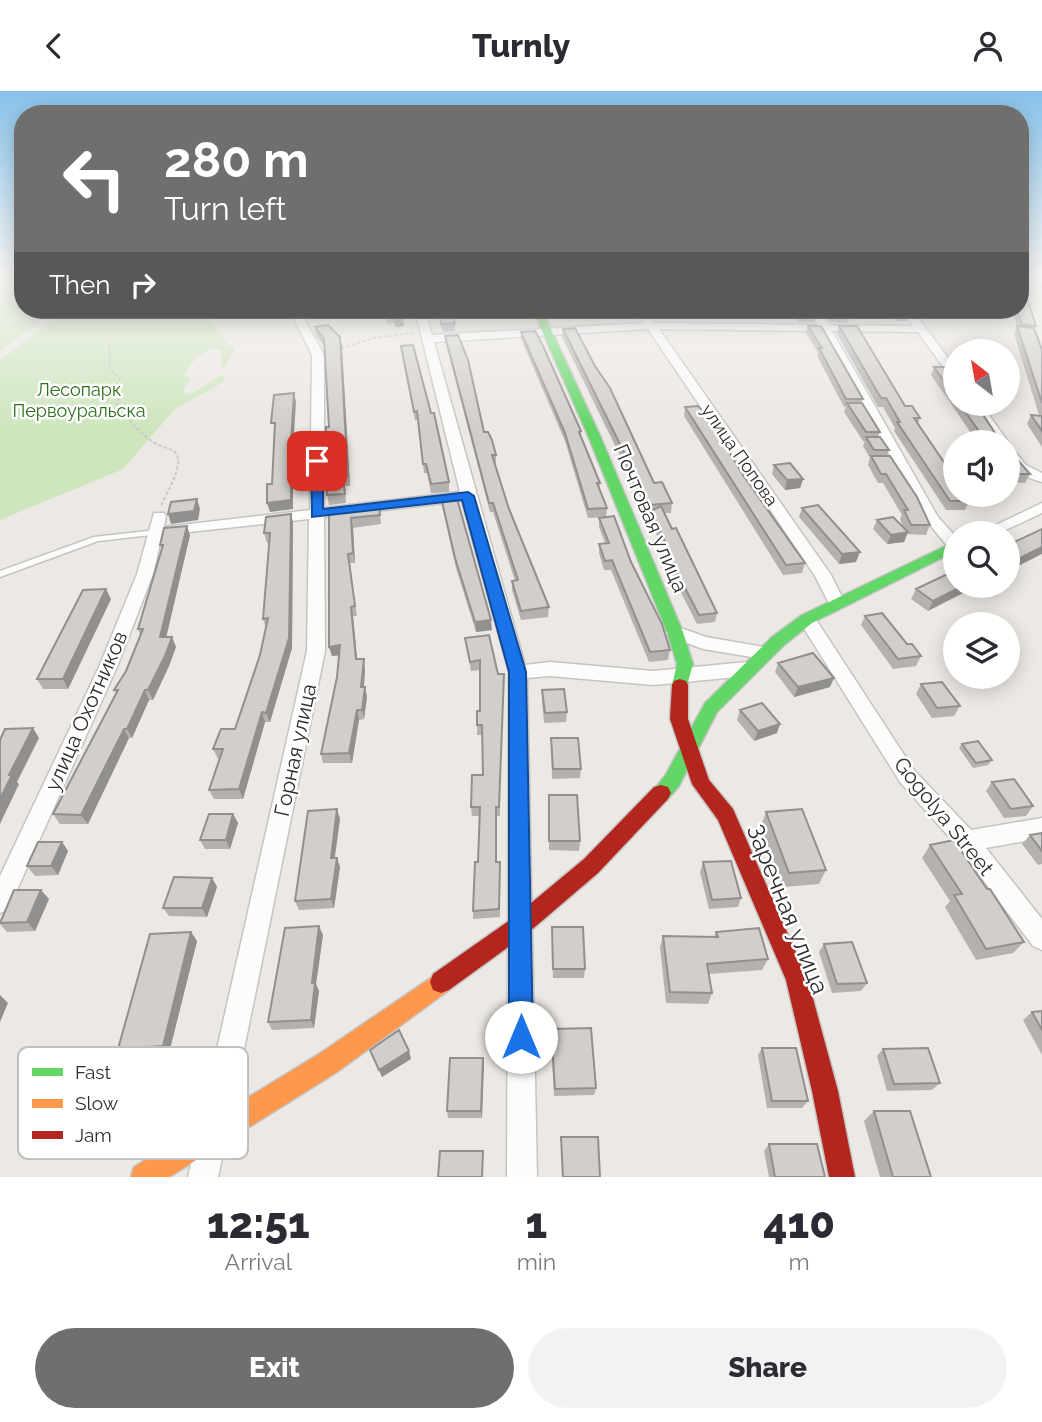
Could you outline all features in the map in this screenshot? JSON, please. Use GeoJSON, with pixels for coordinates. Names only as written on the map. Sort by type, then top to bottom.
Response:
{"type":"FeatureCollection","features":[{"type":"Feature","properties":{"kind":"street","name":"Горная улица"},"geometry":{"type":"LineString","coordinates":[[231,1047],[316,651],[318,355],[302,326]]}},
{"type":"Feature","properties":{"kind":"street"},"geometry":{"type":"LineString","coordinates":[[424,326],[468,496],[518,672],[522,1177]]}},
{"type":"Feature","properties":{"kind":"street","name":"Почтовая улица"},"geometry":{"type":"LineString","coordinates":[[543,326],[594,438],[675,632],[685,664],[681,677],[679,719],[688,749]]}},
{"type":"Feature","properties":{"kind":"street","name":"улица Попова"},"geometry":{"type":"LineString","coordinates":[[651,326],[823,575],[837,603]]}},
{"type":"Feature","properties":{"kind":"street"},"geometry":{"type":"LineString","coordinates":[[427,336],[658,326]]}},
{"type":"Feature","properties":{"kind":"street"},"geometry":{"type":"LineString","coordinates":[[803,326],[922,329]]}},
{"type":"Feature","properties":{"kind":"street"},"geometry":{"type":"LineString","coordinates":[[919,326],[943,359]]}},
{"type":"Feature","properties":{"kind":"street"},"geometry":{"type":"LineString","coordinates":[[825,328],[932,519],[943,531]]}},
{"type":"Feature","properties":{"kind":"street"},"geometry":{"type":"LineString","coordinates":[[1020,467],[1042,478]]}},
{"type":"Feature","properties":{"kind":"street"},"geometry":{"type":"LineString","coordinates":[[158,524],[317,514],[468,496]]}},
{"type":"Feature","properties":{"kind":"street"},"geometry":{"type":"LineString","coordinates":[[1012,521],[1042,507]]}},
{"type":"Feature","properties":{"kind":"street","name":"улица Охотников"},"geometry":{"type":"LineString","coordinates":[[0,902],[108,667],[145,574],[158,524]]}},
{"type":"Feature","properties":{"kind":"street"},"geometry":{"type":"LineString","coordinates":[[248,1113],[328,1063],[521,925],[591,866],[672,781],[710,708],[764,653],[807,619],[943,551]]}},
{"type":"Feature","properties":{"kind":"street","name":"Gogolya Street"},"geometry":{"type":"LineString","coordinates":[[807,619],[907,776],[967,841],[1042,938]]}},
{"type":"Feature","properties":{"kind":"street"},"geometry":{"type":"LineString","coordinates":[[675,632],[703,643],[764,653]]}},
{"type":"Feature","properties":{"kind":"street"},"geometry":{"type":"LineString","coordinates":[[518,672],[550,669],[615,676],[681,677],[747,669]]}},
{"type":"Feature","properties":{"kind":"street","name":"Заречная улица"},"geometry":{"type":"LineString","coordinates":[[688,749],[701,784],[726,815],[797,980],[825,1091],[842,1177]]}},
{"type":"Feature","properties":{"kind":"street"},"geometry":{"type":"LineString","coordinates":[[967,841],[1042,828]]}},
{"type":"Feature","properties":{"kind":"street"},"geometry":{"type":"LineString","coordinates":[[144,1177],[174,1159]]}},
{"type":"Feature","properties":{"kind":"street","name":"Горная улица"},"geometry":{"type":"LineString","coordinates":[[202,1177],[206,1159]]}},
{"type":"Feature","properties":{"kind":"lane"},"geometry":{"type":"LineString","coordinates":[[0,574],[97,539],[158,524]]}},
{"type":"Feature","properties":{"kind":"path"},"geometry":{"type":"LineString","coordinates":[[318,355],[374,338],[427,336]]}},
{"type":"Feature","properties":{"kind":"path"},"geometry":{"type":"LineString","coordinates":[[109,343],[110,369],[120,378],[116,388],[120,396],[117,405],[121,412],[149,439],[174,451],[178,456],[178,464],[158,524]]}},
{"type":"Feature","properties":{"kind":"green space"},"geometry":{"type":"Polygon","coordinates":[[[0,326],[34,326],[0,351],[0,326]]]}},
{"type":"Feature","properties":{"kind":"green space","name":"Лесопарк Первоуральска"},"geometry":{"type":"Polygon","coordinates":[[[46,326],[215,326],[234,350],[223,370],[221,351],[211,348],[195,359],[184,374],[191,380],[183,389],[185,395],[223,375],[225,381],[175,409],[123,469],[0,520],[0,360],[46,326]]]}},
{"type":"Feature","properties":{"kind":"building"},"geometry":{"type":"Polygon","coordinates":[[[329,326],[340,337],[348,476],[343,477],[345,494],[327,495],[326,427],[329,427],[324,339],[315,327],[329,326]]]}},
{"type":"Feature","properties":{"kind":"building"},"geometry":{"type":"Polygon","coordinates":[[[808,326],[821,326],[863,399],[846,399],[819,348],[822,348],[808,326]]]}},
{"type":"Feature","properties":{"kind":"building"},"geometry":{"type":"Polygon","coordinates":[[[839,326],[857,326],[905,406],[912,406],[920,418],[914,418],[943,461],[943,491],[897,422],[900,422],[886,398],[881,398],[839,326]]]}},
{"type":"Feature","properties":{"kind":"building"},"geometry":{"type":"Polygon","coordinates":[[[1017,326],[1034,328],[1042,350],[1042,403],[1017,326]]]}},
{"type":"Feature","properties":{"kind":"building"},"geometry":{"type":"Polygon","coordinates":[[[575,328],[610,388],[654,483],[662,482],[672,503],[650,505],[563,329],[575,328]]]}},
{"type":"Feature","properties":{"kind":"building"},"geometry":{"type":"Polygon","coordinates":[[[535,331],[581,431],[579,432],[607,508],[588,509],[565,433],[521,332],[535,331]]]}},
{"type":"Feature","properties":{"kind":"building"},"geometry":{"type":"Polygon","coordinates":[[[458,335],[468,360],[484,432],[488,432],[492,440],[496,455],[492,455],[509,509],[549,607],[521,611],[512,581],[518,580],[493,503],[489,503],[445,336],[458,335]]]}},
{"type":"Feature","properties":{"kind":"building"},"geometry":{"type":"Polygon","coordinates":[[[413,345],[431,413],[434,413],[449,482],[431,484],[426,464],[423,464],[417,411],[414,412],[401,346],[413,345]]]}},
{"type":"Feature","properties":{"kind":"building"},"geometry":{"type":"Polygon","coordinates":[[[934,367],[943,367],[943,380],[934,367]]]}},
{"type":"Feature","properties":{"kind":"building"},"geometry":{"type":"Polygon","coordinates":[[[294,393],[291,500],[267,503],[267,484],[272,484],[275,423],[271,423],[274,395],[294,393]]]}},
{"type":"Feature","properties":{"kind":"building"},"geometry":{"type":"Polygon","coordinates":[[[847,403],[862,403],[880,432],[866,432],[847,403]]]}},
{"type":"Feature","properties":{"kind":"building"},"geometry":{"type":"Polygon","coordinates":[[[698,406],[805,563],[786,565],[685,407],[698,406]]]}},
{"type":"Feature","properties":{"kind":"building"},"geometry":{"type":"Polygon","coordinates":[[[1031,415],[1042,416],[1042,431],[1031,415]]]}},
{"type":"Feature","properties":{"kind":"building"},"geometry":{"type":"Polygon","coordinates":[[[969,417],[985,417],[993,430],[978,430],[969,417]]]}},
{"type":"Feature","properties":{"kind":"building"},"geometry":{"type":"Polygon","coordinates":[[[866,437],[880,437],[889,450],[874,450],[866,437]]]}},
{"type":"Feature","properties":{"kind":"building"},"geometry":{"type":"Polygon","coordinates":[[[871,456],[890,456],[917,497],[930,525],[911,525],[904,510],[908,510],[886,474],[881,474],[871,456]]]}},
{"type":"Feature","properties":{"kind":"building"},"geometry":{"type":"Polygon","coordinates":[[[790,463],[803,479],[787,480],[774,465],[790,463]]]}},
{"type":"Feature","properties":{"kind":"building"},"geometry":{"type":"Polygon","coordinates":[[[1020,463],[1030,474],[1020,474],[1020,463]]]}},
{"type":"Feature","properties":{"kind":"building"},"geometry":{"type":"Polygon","coordinates":[[[456,495],[491,620],[475,622],[455,558],[441,497],[456,495]]]}},
{"type":"Feature","properties":{"kind":"building"},"geometry":{"type":"Polygon","coordinates":[[[197,499],[194,511],[168,514],[171,502],[197,499]]]}},
{"type":"Feature","properties":{"kind":"building"},"geometry":{"type":"Polygon","coordinates":[[[379,504],[380,515],[351,518],[353,553],[348,554],[355,606],[351,607],[356,659],[364,659],[362,710],[357,710],[349,753],[321,754],[337,677],[340,645],[329,647],[329,509],[379,504]]]}},
{"type":"Feature","properties":{"kind":"building"},"geometry":{"type":"Polygon","coordinates":[[[818,505],[860,552],[842,554],[802,508],[818,505]]]}},
{"type":"Feature","properties":{"kind":"building"},"geometry":{"type":"Polygon","coordinates":[[[661,506],[672,529],[676,528],[717,613],[699,615],[670,559],[673,559],[651,511],[661,506]]]}},
{"type":"Feature","properties":{"kind":"building"},"geometry":{"type":"Polygon","coordinates":[[[291,514],[289,638],[266,713],[262,712],[239,789],[209,790],[223,749],[213,749],[221,729],[235,729],[260,655],[268,618],[263,619],[270,533],[264,533],[266,517],[291,514]]]}},
{"type":"Feature","properties":{"kind":"building"},"geometry":{"type":"Polygon","coordinates":[[[614,516],[631,562],[662,624],[670,650],[650,652],[612,560],[605,561],[599,544],[609,543],[599,518],[614,516]]]}},
{"type":"Feature","properties":{"kind":"building"},"geometry":{"type":"Polygon","coordinates":[[[893,517],[908,532],[891,535],[877,520],[893,517]]]}},
{"type":"Feature","properties":{"kind":"building"},"geometry":{"type":"Polygon","coordinates":[[[187,526],[160,637],[172,637],[165,656],[127,729],[124,729],[81,815],[53,814],[118,690],[114,690],[126,671],[143,629],[138,629],[163,545],[160,545],[164,528],[187,526]]]}},
{"type":"Feature","properties":{"kind":"building"},"geometry":{"type":"Polygon","coordinates":[[[1042,529],[1042,547],[1020,558],[1020,539],[1042,529]]]}},
{"type":"Feature","properties":{"kind":"building"},"geometry":{"type":"Polygon","coordinates":[[[943,576],[943,596],[933,601],[916,589],[943,576]]]}},
{"type":"Feature","properties":{"kind":"building"},"geometry":{"type":"Polygon","coordinates":[[[106,589],[63,679],[37,679],[83,590],[106,589]]]}},
{"type":"Feature","properties":{"kind":"building"},"geometry":{"type":"Polygon","coordinates":[[[882,613],[907,644],[912,644],[921,656],[898,659],[865,616],[882,613]]]}},
{"type":"Feature","properties":{"kind":"building"},"geometry":{"type":"Polygon","coordinates":[[[489,635],[498,674],[504,674],[499,807],[496,807],[496,862],[500,862],[499,909],[473,911],[480,807],[471,807],[472,775],[483,775],[482,725],[477,725],[477,711],[480,711],[480,660],[470,662],[465,638],[489,635]]]}},
{"type":"Feature","properties":{"kind":"building"},"geometry":{"type":"Polygon","coordinates":[[[813,653],[834,678],[798,687],[778,663],[813,653]]]}},
{"type":"Feature","properties":{"kind":"building"},"geometry":{"type":"Polygon","coordinates":[[[942,682],[943,689],[947,689],[960,706],[937,708],[921,684],[942,682]]]}},
{"type":"Feature","properties":{"kind":"building"},"geometry":{"type":"Polygon","coordinates":[[[564,689],[567,712],[545,713],[542,690],[564,689]]]}},
{"type":"Feature","properties":{"kind":"building"},"geometry":{"type":"Polygon","coordinates":[[[762,703],[780,724],[758,731],[740,710],[762,703]]]}},
{"type":"Feature","properties":{"kind":"building"},"geometry":{"type":"Polygon","coordinates":[[[33,728],[0,799],[0,740],[5,729],[33,728]]]}},
{"type":"Feature","properties":{"kind":"building"},"geometry":{"type":"Polygon","coordinates":[[[551,738],[578,738],[581,769],[553,769],[551,738]]]}},
{"type":"Feature","properties":{"kind":"building"},"geometry":{"type":"Polygon","coordinates":[[[978,741],[992,760],[976,763],[962,744],[978,741]]]}},
{"type":"Feature","properties":{"kind":"building"},"geometry":{"type":"Polygon","coordinates":[[[1014,779],[1033,806],[1011,809],[992,782],[1014,779]]]}},
{"type":"Feature","properties":{"kind":"building"},"geometry":{"type":"Polygon","coordinates":[[[549,795],[577,795],[580,841],[549,841],[549,795]]]}},
{"type":"Feature","properties":{"kind":"building"},"geometry":{"type":"Polygon","coordinates":[[[337,809],[331,858],[337,858],[331,899],[295,901],[308,811],[337,809]]]}},
{"type":"Feature","properties":{"kind":"building"},"geometry":{"type":"Polygon","coordinates":[[[802,809],[826,870],[789,873],[766,812],[802,809]]]}},
{"type":"Feature","properties":{"kind":"building"},"geometry":{"type":"Polygon","coordinates":[[[209,814],[233,814],[226,840],[200,840],[209,814]]]}},
{"type":"Feature","properties":{"kind":"building"},"geometry":{"type":"Polygon","coordinates":[[[1042,833],[1042,851],[1030,835],[1042,833]]]}},
{"type":"Feature","properties":{"kind":"building"},"geometry":{"type":"Polygon","coordinates":[[[954,840],[1024,942],[986,949],[954,895],[962,894],[930,845],[954,840]]]}},
{"type":"Feature","properties":{"kind":"building"},"geometry":{"type":"Polygon","coordinates":[[[38,842],[62,842],[51,866],[27,866],[38,842]]]}},
{"type":"Feature","properties":{"kind":"building"},"geometry":{"type":"Polygon","coordinates":[[[731,861],[741,898],[712,900],[703,862],[731,861]]]}},
{"type":"Feature","properties":{"kind":"building"},"geometry":{"type":"Polygon","coordinates":[[[174,877],[212,878],[202,908],[163,908],[174,877]]]}},
{"type":"Feature","properties":{"kind":"building"},"geometry":{"type":"Polygon","coordinates":[[[14,890],[41,890],[27,922],[0,923],[14,890]]]}},
{"type":"Feature","properties":{"kind":"building"},"geometry":{"type":"Polygon","coordinates":[[[319,926],[312,983],[315,982],[311,1020],[268,1022],[285,928],[319,926]]]}},
{"type":"Feature","properties":{"kind":"building"},"geometry":{"type":"Polygon","coordinates":[[[552,927],[583,927],[585,969],[553,969],[552,927]]]}},
{"type":"Feature","properties":{"kind":"building"},"geometry":{"type":"Polygon","coordinates":[[[759,928],[768,959],[707,964],[712,993],[670,992],[663,936],[718,937],[716,932],[759,928]]]}},
{"type":"Feature","properties":{"kind":"building"},"geometry":{"type":"Polygon","coordinates":[[[191,932],[163,1046],[119,1047],[150,934],[191,932]]]}},
{"type":"Feature","properties":{"kind":"building"},"geometry":{"type":"Polygon","coordinates":[[[852,942],[867,983],[837,984],[824,944],[852,942]]]}},
{"type":"Feature","properties":{"kind":"building"},"geometry":{"type":"Polygon","coordinates":[[[1042,1011],[1042,1030],[1032,1012],[1042,1011]]]}},
{"type":"Feature","properties":{"kind":"building"},"geometry":{"type":"Polygon","coordinates":[[[591,1028],[596,1088],[555,1089],[551,1029],[591,1028]]]}},
{"type":"Feature","properties":{"kind":"building"},"geometry":{"type":"Polygon","coordinates":[[[399,1030],[409,1051],[379,1070],[370,1050],[399,1030]]]}},
{"type":"Feature","properties":{"kind":"building"},"geometry":{"type":"Polygon","coordinates":[[[762,1048],[796,1048],[808,1101],[772,1101],[762,1048]]]}},
{"type":"Feature","properties":{"kind":"building"},"geometry":{"type":"Polygon","coordinates":[[[928,1048],[940,1083],[894,1084],[883,1049],[928,1048]]]}},
{"type":"Feature","properties":{"kind":"building"},"geometry":{"type":"Polygon","coordinates":[[[450,1058],[483,1058],[481,1111],[447,1111],[450,1058]]]}},
{"type":"Feature","properties":{"kind":"building"},"geometry":{"type":"Polygon","coordinates":[[[874,1111],[910,1111],[931,1177],[893,1177],[874,1111]]]}},
{"type":"Feature","properties":{"kind":"building"},"geometry":{"type":"Polygon","coordinates":[[[561,1137],[598,1137],[600,1177],[563,1177],[561,1137]]]}},
{"type":"Feature","properties":{"kind":"building"},"geometry":{"type":"Polygon","coordinates":[[[769,1144],[817,1144],[825,1177],[775,1177],[769,1144]]]}},
{"type":"Feature","properties":{"kind":"building"},"geometry":{"type":"Polygon","coordinates":[[[440,1151],[483,1151],[482,1177],[438,1177],[440,1151]]]}},
{"type":"Feature","properties":{"kind":"traffic: fast"},"geometry":{"type":"LineString","coordinates":[[544,326],[595,438],[675,632],[685,664],[680,685]]}},
{"type":"Feature","properties":{"kind":"traffic: fast"},"geometry":{"type":"LineString","coordinates":[[661,793],[672,781],[711,708],[778,641],[807,619],[943,551]]}},
{"type":"Feature","properties":{"kind":"traffic: slow"},"geometry":{"type":"LineString","coordinates":[[248,1113],[328,1063],[441,982]]}},
{"type":"Feature","properties":{"kind":"traffic: slow"},"geometry":{"type":"LineString","coordinates":[[144,1177],[173,1159]]}},
{"type":"Feature","properties":{"kind":"traffic: jam"},"geometry":{"type":"LineString","coordinates":[[680,685],[679,719],[701,784],[726,815],[797,980],[825,1091],[842,1177]]}},
{"type":"Feature","properties":{"kind":"traffic: jam"},"geometry":{"type":"LineString","coordinates":[[441,982],[521,925],[591,866],[661,793]]}},
{"type":"Feature","properties":{"kind":"route"},"geometry":{"type":"LineString","coordinates":[[317,461],[317,514],[468,496],[518,672],[521,1037]]}}]}
